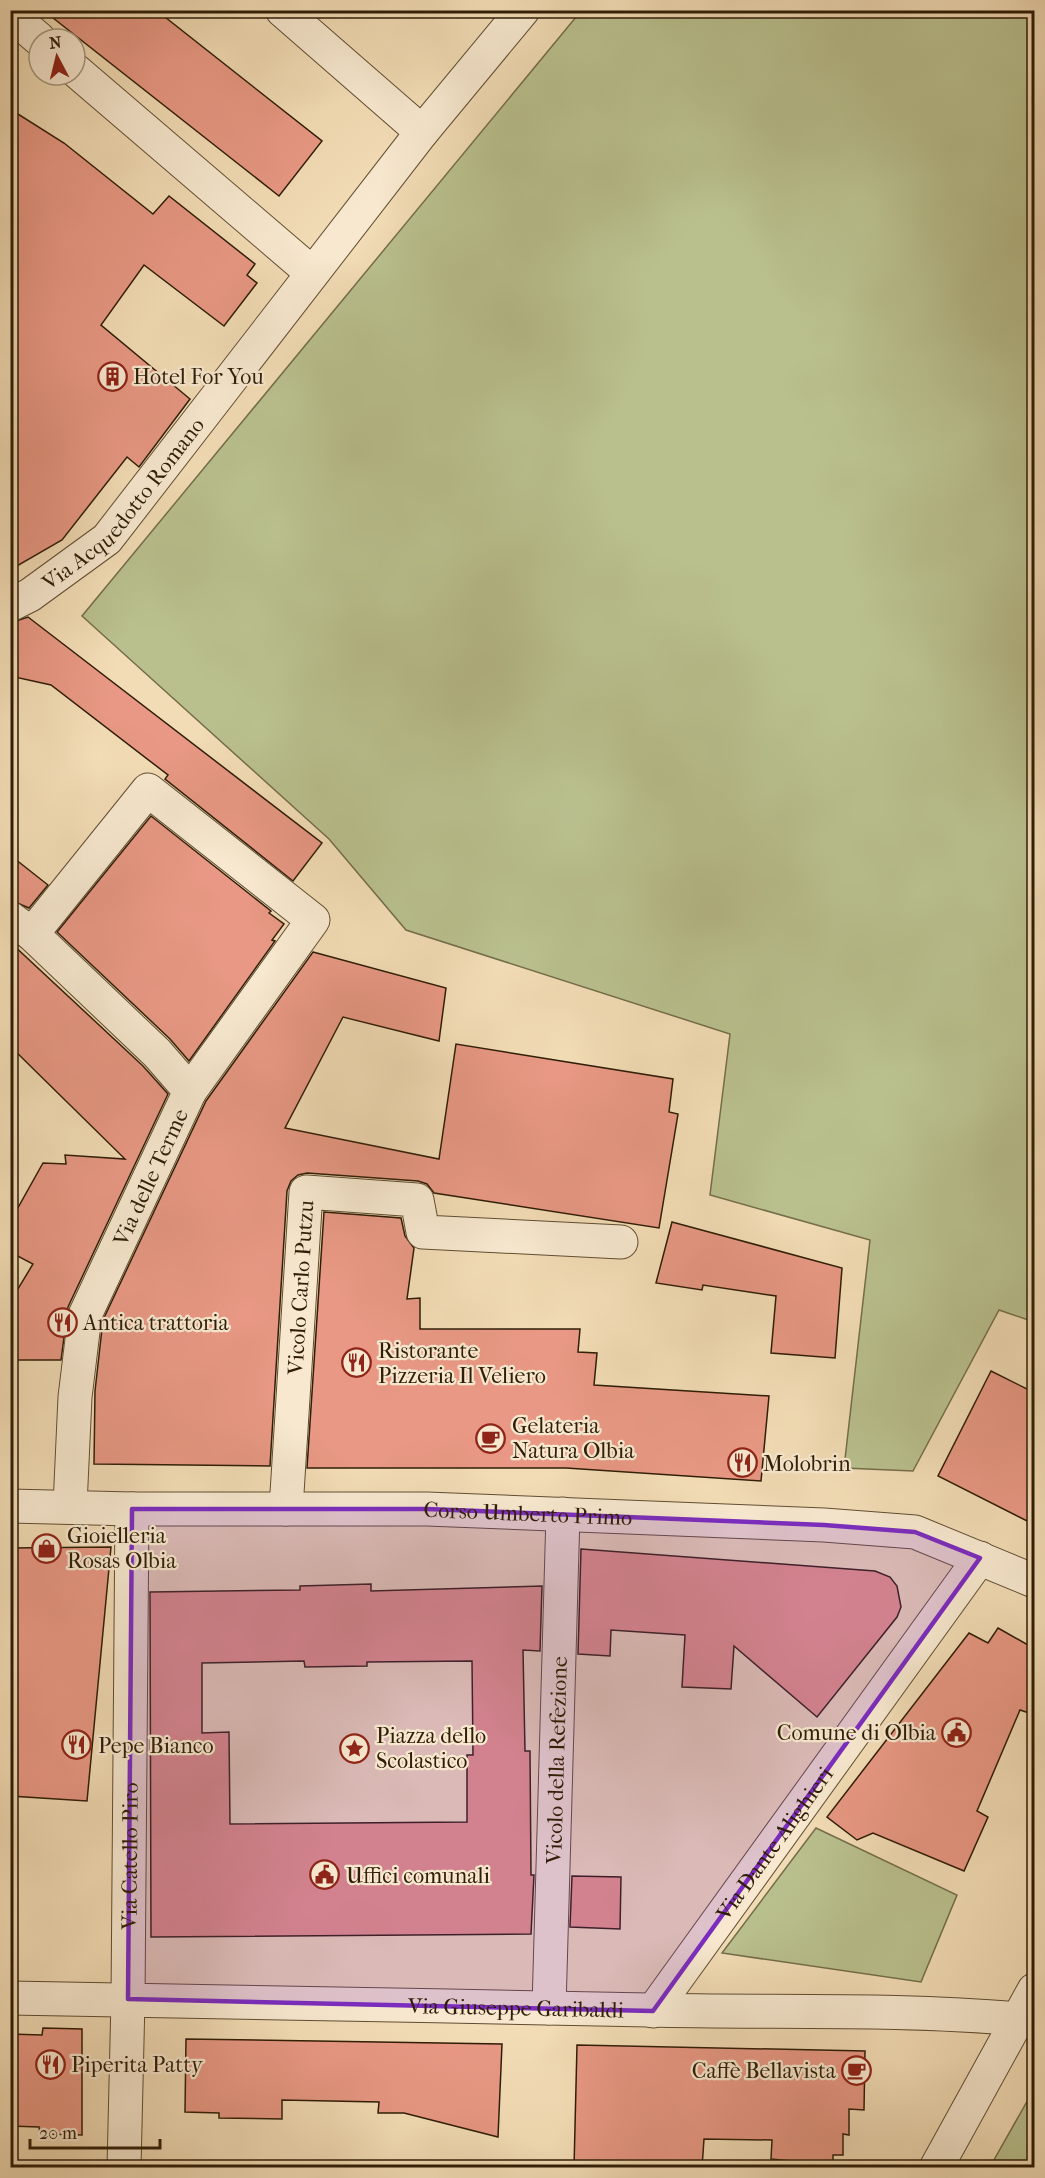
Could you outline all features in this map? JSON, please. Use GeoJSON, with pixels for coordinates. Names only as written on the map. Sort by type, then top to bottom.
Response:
{"type":"FeatureCollection","features":[{"type":"Feature","properties":{"kind":"street"},"geometry":{"type":"LineString","coordinates":[[282,10],[422,132]]}},
{"type":"Feature","properties":{"kind":"street","name":"Via Acquedotto Romano"},"geometry":{"type":"LineString","coordinates":[[10,605],[30,595],[107,539],[422,132],[523,10]]}},
{"type":"Feature","properties":{"kind":"street"},"geometry":{"type":"LineString","coordinates":[[10,14],[27,29]]}},
{"type":"Feature","properties":{"kind":"street"},"geometry":{"type":"LineString","coordinates":[[87,80],[312,273]]}},
{"type":"Feature","properties":{"kind":"street"},"geometry":{"type":"LineString","coordinates":[[21,926],[148,790],[313,920],[190,1091]]}},
{"type":"Feature","properties":{"kind":"street","name":"Via delle Terme"},"geometry":{"type":"LineString","coordinates":[[21,926],[157,1053],[190,1091],[85,1315],[75,1397],[70,1506]]}},
{"type":"Feature","properties":{"kind":"street","name":"Vicolo Carlo Putzu"},"geometry":{"type":"LineString","coordinates":[[286,1509],[306,1192],[417,1200],[423,1232],[621,1242]]}},
{"type":"Feature","properties":{"kind":"street","name":"Corso Umberto Primo"},"geometry":{"type":"LineString","coordinates":[[10,1506],[563,1514],[824,1525],[915,1532],[1035,1581]]}},
{"type":"Feature","properties":{"kind":"street","name":"Via Catello Piro"},"geometry":{"type":"LineString","coordinates":[[124,2168],[128,1999],[132,1509]]}},
{"type":"Feature","properties":{"kind":"street","name":"Vicolo della Refezione"},"geometry":{"type":"LineString","coordinates":[[549,2008],[563,1514]]}},
{"type":"Feature","properties":{"kind":"street","name":"Via Dante Alighieri"},"geometry":{"type":"LineString","coordinates":[[653,2011],[980,1558]]}},
{"type":"Feature","properties":{"kind":"street"},"geometry":{"type":"LineString","coordinates":[[936,2168],[1035,1990]]}},
{"type":"Feature","properties":{"kind":"street","name":"Via Giuseppe Garibaldi"},"geometry":{"type":"LineString","coordinates":[[10,1998],[653,2011],[860,2011],[966,2014],[1019,2019]]}},
{"type":"Feature","properties":{"kind":"highlighted area"},"geometry":{"type":"Polygon","coordinates":[[[132,1509],[427,1509],[824,1525],[915,1532],[980,1558],[653,2011],[128,1999],[132,1509]]]}},
{"type":"Feature","properties":{"kind":"green space"},"geometry":{"type":"Polygon","coordinates":[[[581,11],[1034,11],[1034,1322],[999,1310],[913,1471],[844,1468],[870,1240],[710,1195],[730,1034],[406,930],[329,839],[82,616],[581,11]]]}},
{"type":"Feature","properties":{"kind":"green space"},"geometry":{"type":"Polygon","coordinates":[[[816,1828],[957,1895],[921,1982],[722,1953],[816,1828]]]}},
{"type":"Feature","properties":{"kind":"green space"},"geometry":{"type":"Polygon","coordinates":[[[1034,2089],[1034,2167],[990,2167],[1034,2089]]]}},
{"type":"Feature","properties":{"kind":"building"},"geometry":{"type":"Polygon","coordinates":[[[43,10],[156,10],[322,141],[279,196],[87,45],[87,27],[65,27],[43,10]]]}},
{"type":"Feature","properties":{"kind":"building"},"geometry":{"type":"Polygon","coordinates":[[[10,109],[64,143],[153,214],[169,196],[255,264],[247,275],[257,283],[224,326],[144,265],[101,325],[190,399],[139,467],[127,457],[62,540],[10,570],[10,109]]]}},
{"type":"Feature","properties":{"kind":"building"},"geometry":{"type":"Polygon","coordinates":[[[28,617],[322,843],[293,881],[165,779],[168,775],[51,685],[10,676],[10,623],[28,617]]]}},
{"type":"Feature","properties":{"kind":"building"},"geometry":{"type":"Polygon","coordinates":[[[151,816],[271,911],[269,913],[284,924],[272,940],[275,941],[189,1061],[170,1039],[57,932],[151,816]]]}},
{"type":"Feature","properties":{"kind":"building"},"geometry":{"type":"Polygon","coordinates":[[[10,855],[48,885],[29,908],[10,900],[10,855]]]}},
{"type":"Feature","properties":{"kind":"building"},"geometry":{"type":"Polygon","coordinates":[[[10,942],[143,1066],[168,1094],[68,1307],[61,1360],[10,1360],[10,1302],[33,1264],[10,1252],[10,1222],[43,1163],[66,1164],[65,1155],[125,1159],[10,1046],[10,942]]]}},
{"type":"Feature","properties":{"kind":"building"},"geometry":{"type":"Polygon","coordinates":[[[313,952],[446,988],[439,1041],[343,1017],[285,1128],[439,1159],[456,1044],[673,1079],[669,1112],[678,1114],[659,1228],[434,1193],[427,1184],[418,1181],[307,1173],[298,1175],[291,1181],[287,1191],[270,1466],[94,1464],[95,1391],[103,1320],[206,1101],[313,952]]]}},
{"type":"Feature","properties":{"kind":"building"},"geometry":{"type":"Polygon","coordinates":[[[324,1212],[401,1218],[405,1236],[414,1248],[407,1299],[420,1298],[420,1329],[580,1329],[578,1352],[597,1353],[594,1385],[769,1396],[761,1481],[566,1468],[307,1468],[324,1212]]]}},
{"type":"Feature","properties":{"kind":"building"},"geometry":{"type":"Polygon","coordinates":[[[672,1222],[842,1268],[835,1358],[771,1353],[776,1296],[703,1285],[702,1290],[656,1283],[672,1222]]]}},
{"type":"Feature","properties":{"kind":"building"},"geometry":{"type":"Polygon","coordinates":[[[991,1371],[1035,1393],[1035,1525],[938,1476],[991,1371]]]}},
{"type":"Feature","properties":{"kind":"building"},"geometry":{"type":"Polygon","coordinates":[[[111,1547],[87,1801],[10,1796],[10,1548],[111,1547]]]}},
{"type":"Feature","properties":{"kind":"building"},"geometry":{"type":"Polygon","coordinates":[[[581,1549],[875,1571],[890,1577],[897,1586],[901,1607],[897,1617],[817,1717],[734,1646],[731,1689],[682,1687],[685,1635],[611,1630],[610,1656],[578,1654],[581,1549]]]}},
{"type":"Feature","properties":{"kind":"building"},"geometry":{"type":"Polygon","coordinates":[[[371,1584],[371,1591],[542,1586],[540,1651],[523,1650],[525,1751],[530,1751],[531,1875],[534,1875],[531,1934],[151,1937],[150,1592],[300,1590],[300,1586],[371,1584]],[[304,1661],[202,1663],[202,1733],[229,1732],[230,1824],[467,1822],[467,1755],[473,1755],[472,1661],[367,1662],[367,1666],[305,1667],[304,1661]]]}},
{"type":"Feature","properties":{"kind":"building"},"geometry":{"type":"Polygon","coordinates":[[[998,1628],[1035,1649],[1035,1715],[1020,1710],[977,1811],[988,1817],[964,1871],[873,1833],[857,1840],[827,1817],[969,1633],[988,1643],[998,1628]]]}},
{"type":"Feature","properties":{"kind":"building"},"geometry":{"type":"Polygon","coordinates":[[[572,1876],[621,1877],[620,1929],[570,1927],[572,1876]]]}},
{"type":"Feature","properties":{"kind":"building"},"geometry":{"type":"Polygon","coordinates":[[[43,2028],[82,2029],[82,2135],[40,2134],[39,2127],[10,2126],[10,2034],[42,2035],[43,2028]]]}},
{"type":"Feature","properties":{"kind":"building"},"geometry":{"type":"Polygon","coordinates":[[[186,2039],[502,2044],[498,2137],[404,2113],[378,2113],[379,2102],[282,2100],[282,2119],[219,2118],[219,2113],[185,2112],[186,2039]]]}},
{"type":"Feature","properties":{"kind":"building"},"geometry":{"type":"Polygon","coordinates":[[[577,2045],[865,2051],[864,2110],[849,2109],[849,2135],[843,2134],[843,2155],[833,2155],[833,2165],[771,2159],[772,2140],[704,2139],[702,2168],[574,2168],[577,2045]]]}},
{"type":"Feature","properties":{"kind":"place","name":"Hotel For You"},"geometry":{"type":"Point","coordinates":[112,376]}},
{"type":"Feature","properties":{"kind":"place","name":"Antica trattoria"},"geometry":{"type":"Point","coordinates":[62,1322]}},
{"type":"Feature","properties":{"kind":"place","name":"Ristorante Pizzeria Il Veliero"},"geometry":{"type":"Point","coordinates":[357,1363]}},
{"type":"Feature","properties":{"kind":"place","name":"Gelateria Natura Olbia"},"geometry":{"type":"Point","coordinates":[491,1438]}},
{"type":"Feature","properties":{"kind":"place","name":"Molobrin"},"geometry":{"type":"Point","coordinates":[742,1463]}},
{"type":"Feature","properties":{"kind":"place","name":"Gioielleria Rosas Olbia"},"geometry":{"type":"Point","coordinates":[46,1548]}},
{"type":"Feature","properties":{"kind":"place","name":"Comune di Olbia"},"geometry":{"type":"Point","coordinates":[957,1732]}},
{"type":"Feature","properties":{"kind":"place","name":"Pepe Bianco"},"geometry":{"type":"Point","coordinates":[77,1745]}},
{"type":"Feature","properties":{"kind":"place","name":"Piazza dello Scolastico"},"geometry":{"type":"Point","coordinates":[355,1748]}},
{"type":"Feature","properties":{"kind":"place","name":"Uffici comunali"},"geometry":{"type":"Point","coordinates":[325,1875]}},
{"type":"Feature","properties":{"kind":"place","name":"Piperita Patty"},"geometry":{"type":"Point","coordinates":[50,2064]}},
{"type":"Feature","properties":{"kind":"place","name":"Caffè Bellavista"},"geometry":{"type":"Point","coordinates":[857,2070]}}]}
